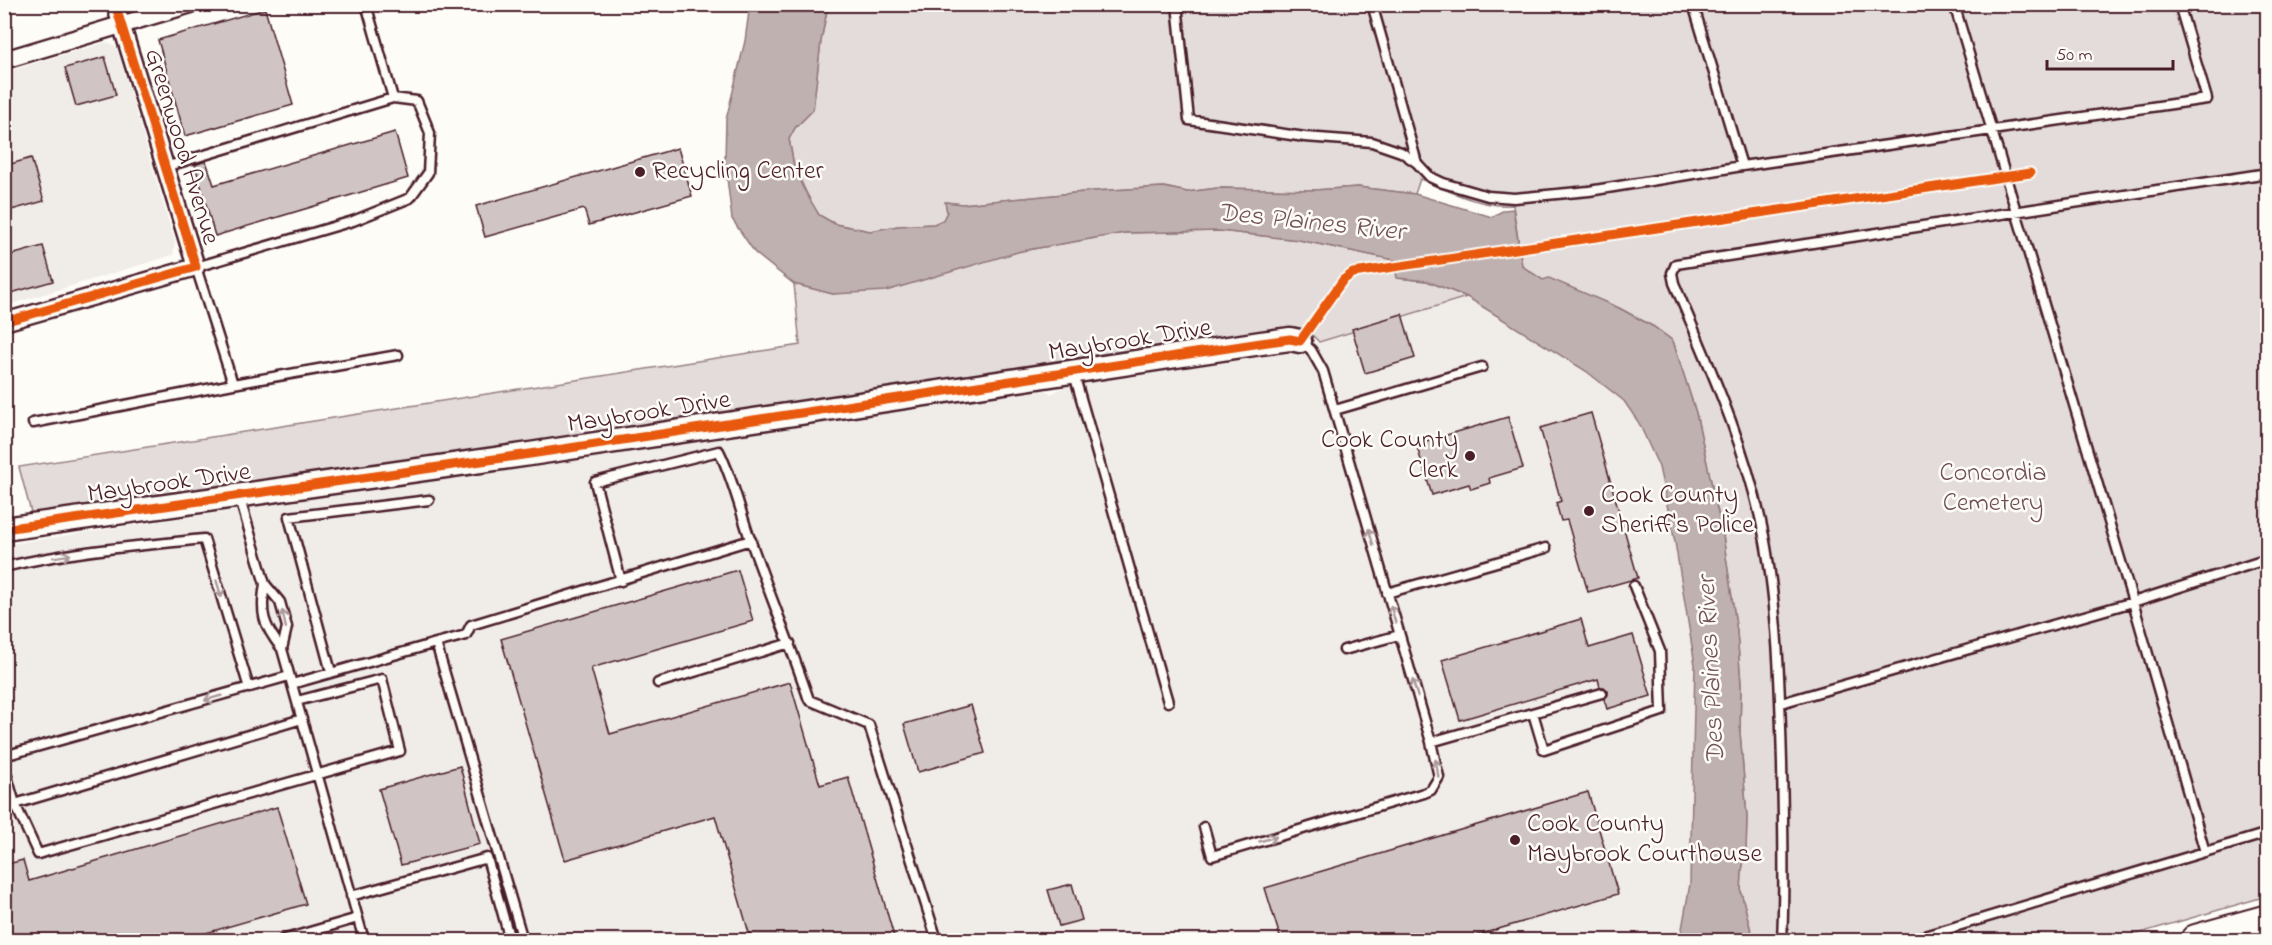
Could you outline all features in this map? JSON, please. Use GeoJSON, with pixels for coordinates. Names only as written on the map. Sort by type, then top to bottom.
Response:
{"type":"FeatureCollection","features":[{"type":"Feature","properties":{"kind":"highway"},"geometry":{"type":"LineString","coordinates":[[2196,940],[2268,920]]}},
{"type":"Feature","properties":{"kind":"street","name":"Greenwood Avenue"},"geometry":{"type":"LineString","coordinates":[[115,4],[196,267]]}},
{"type":"Feature","properties":{"kind":"street"},"geometry":{"type":"LineString","coordinates":[[4,60],[190,4]]}},
{"type":"Feature","properties":{"kind":"street"},"geometry":{"type":"LineString","coordinates":[[4,322],[196,267]]}},
{"type":"Feature","properties":{"kind":"street","name":"Maybrook Drive"},"geometry":{"type":"LineString","coordinates":[[4,529],[1261,343],[1290,339],[1300,341]]}},
{"type":"Feature","properties":{"kind":"lane"},"geometry":{"type":"LineString","coordinates":[[366,4],[393,98]]}},
{"type":"Feature","properties":{"kind":"lane"},"geometry":{"type":"LineString","coordinates":[[1177,4],[1188,120],[1294,135],[1372,142],[1395,149],[1417,163],[1430,177],[1443,183],[1488,196],[1514,198],[1588,191],[1742,166],[2208,99],[2179,4]]}},
{"type":"Feature","properties":{"kind":"lane"},"geometry":{"type":"LineString","coordinates":[[1372,4],[1417,163]]}},
{"type":"Feature","properties":{"kind":"lane"},"geometry":{"type":"LineString","coordinates":[[1693,4],[1742,166]]}},
{"type":"Feature","properties":{"kind":"lane"},"geometry":{"type":"LineString","coordinates":[[1954,4],[2133,602],[2205,852]]}},
{"type":"Feature","properties":{"kind":"lane"},"geometry":{"type":"LineString","coordinates":[[165,167],[393,98],[417,101],[429,133],[428,173],[410,198],[353,221],[196,267],[233,384]]}},
{"type":"Feature","properties":{"kind":"lane"},"geometry":{"type":"LineString","coordinates":[[1782,940],[1785,887],[1781,703],[1771,579],[1764,534],[1729,412],[1674,283],[1672,273],[1676,264],[2268,173]]}},
{"type":"Feature","properties":{"kind":"lane"},"geometry":{"type":"LineString","coordinates":[[1204,827],[1212,856],[1431,790],[1439,777],[1431,742],[1335,410],[1317,358],[1300,341]]}},
{"type":"Feature","properties":{"kind":"lane"},"geometry":{"type":"LineString","coordinates":[[33,423],[398,355]]}},
{"type":"Feature","properties":{"kind":"lane"},"geometry":{"type":"LineString","coordinates":[[1335,410],[1482,367]]}},
{"type":"Feature","properties":{"kind":"lane"},"geometry":{"type":"LineString","coordinates":[[1073,371],[1168,702]]}},
{"type":"Feature","properties":{"kind":"lane"},"geometry":{"type":"LineString","coordinates":[[621,581],[595,482],[719,452],[726,464],[809,700],[869,725],[937,940]]}},
{"type":"Feature","properties":{"kind":"lane"},"geometry":{"type":"LineString","coordinates":[[239,496],[265,584],[280,602],[287,627],[282,649]]}},
{"type":"Feature","properties":{"kind":"lane"},"geometry":{"type":"LineString","coordinates":[[331,672],[289,517],[429,500]]}},
{"type":"Feature","properties":{"kind":"lane"},"geometry":{"type":"LineString","coordinates":[[4,567],[32,560],[110,548],[204,539],[249,688]]}},
{"type":"Feature","properties":{"kind":"lane"},"geometry":{"type":"LineString","coordinates":[[4,756],[249,688],[331,672],[466,635],[471,625],[751,540]]}},
{"type":"Feature","properties":{"kind":"lane"},"geometry":{"type":"LineString","coordinates":[[1387,593],[1546,548]]}},
{"type":"Feature","properties":{"kind":"lane"},"geometry":{"type":"LineString","coordinates":[[1781,703],[2133,602],[2268,559]]}},
{"type":"Feature","properties":{"kind":"lane"},"geometry":{"type":"LineString","coordinates":[[265,584],[261,608],[263,616],[268,632],[282,649],[364,940]]}},
{"type":"Feature","properties":{"kind":"lane"},"geometry":{"type":"LineString","coordinates":[[1533,713],[1544,750],[1662,711],[1660,651],[1634,586]]}},
{"type":"Feature","properties":{"kind":"lane"},"geometry":{"type":"LineString","coordinates":[[1344,650],[1399,634]]}},
{"type":"Feature","properties":{"kind":"lane"},"geometry":{"type":"LineString","coordinates":[[436,643],[523,940]]}},
{"type":"Feature","properties":{"kind":"lane"},"geometry":{"type":"LineString","coordinates":[[658,684],[790,643]]}},
{"type":"Feature","properties":{"kind":"lane"},"geometry":{"type":"LineString","coordinates":[[4,766],[15,804],[38,854],[400,751],[382,679],[297,701]]}},
{"type":"Feature","properties":{"kind":"lane"},"geometry":{"type":"LineString","coordinates":[[1431,742],[1602,693]]}},
{"type":"Feature","properties":{"kind":"lane"},"geometry":{"type":"LineString","coordinates":[[15,804],[302,719]]}},
{"type":"Feature","properties":{"kind":"lane"},"geometry":{"type":"LineString","coordinates":[[1911,940],[2268,833]]}},
{"type":"Feature","properties":{"kind":"lane"},"geometry":{"type":"LineString","coordinates":[[351,896],[487,858],[510,940]]}},
{"type":"Feature","properties":{"kind":"lane"},"geometry":{"type":"LineString","coordinates":[[282,940],[358,918]]}},
{"type":"Feature","properties":{"kind":"shaded area"},"geometry":{"type":"Polygon","coordinates":[[[107,42],[115,46],[118,52],[175,243],[173,255],[5,306],[5,72],[107,42]]]}},
{"type":"Feature","properties":{"kind":"shaded area"},"geometry":{"type":"Polygon","coordinates":[[[1467,297],[1586,371],[1624,401],[1639,423],[1659,467],[1675,542],[1695,665],[1690,884],[1680,940],[5,940],[4,545],[1039,388],[1051,394],[1087,374],[1130,376],[1279,354],[1467,297]]]}},
{"type":"Feature","properties":{"kind":"green space","name":"Concordia Cemetery"},"geometry":{"type":"Polygon","coordinates":[[[828,5],[2267,5],[2267,896],[2116,940],[1750,940],[1751,931],[1741,892],[1747,817],[1740,732],[1741,684],[1737,632],[1723,536],[1696,413],[1673,341],[1654,327],[1619,308],[1543,280],[1522,266],[1513,205],[1478,201],[1420,179],[1415,194],[1358,187],[1315,190],[1218,188],[1187,192],[1164,187],[1094,191],[963,204],[946,202],[947,212],[943,220],[934,224],[898,226],[870,231],[835,224],[819,215],[812,205],[794,166],[789,139],[795,128],[813,110],[821,41],[828,5]]]}},
{"type":"Feature","properties":{"kind":"green space"},"geometry":{"type":"Polygon","coordinates":[[[1220,231],[1299,240],[1395,260],[1397,278],[1427,281],[1467,297],[1319,342],[1312,335],[1292,329],[32,516],[19,467],[800,345],[794,284],[833,294],[1021,251],[1124,233],[1220,231]]]}},
{"type":"Feature","properties":{"kind":"water","name":"Des Plaines River"},"geometry":{"type":"Polygon","coordinates":[[[750,4],[828,5],[821,41],[813,110],[795,128],[789,139],[794,166],[802,186],[819,215],[835,224],[870,231],[898,226],[934,224],[943,220],[947,212],[945,202],[963,204],[1094,191],[1164,187],[1187,192],[1218,188],[1315,190],[1358,187],[1415,194],[1492,217],[1504,210],[1513,209],[1522,266],[1543,280],[1549,278],[1619,308],[1654,327],[1673,341],[1696,413],[1723,536],[1737,632],[1741,684],[1740,732],[1747,817],[1741,892],[1751,931],[1750,940],[1680,940],[1690,884],[1695,665],[1675,542],[1659,467],[1639,423],[1624,401],[1586,371],[1467,297],[1427,281],[1397,278],[1394,260],[1299,240],[1220,231],[1124,233],[1021,251],[886,291],[833,294],[794,284],[755,253],[732,219],[725,161],[726,120],[745,41],[750,4]]]}},
{"type":"Feature","properties":{"kind":"pier"},"geometry":{"type":"Polygon","coordinates":[[[1519,246],[1520,254],[1393,272],[1392,263],[1519,246]]]}},
{"type":"Feature","properties":{"kind":"building"},"geometry":{"type":"Polygon","coordinates":[[[265,9],[293,105],[185,136],[158,40],[265,9]]]}},
{"type":"Feature","properties":{"kind":"building"},"geometry":{"type":"Polygon","coordinates":[[[105,57],[116,95],[76,106],[65,68],[105,57]]]}},
{"type":"Feature","properties":{"kind":"building"},"geometry":{"type":"Polygon","coordinates":[[[395,132],[408,178],[215,236],[195,165],[206,161],[214,185],[395,132]]]}},
{"type":"Feature","properties":{"kind":"building","name":"Recycling Center"},"geometry":{"type":"Polygon","coordinates":[[[678,148],[692,196],[589,225],[584,209],[485,237],[476,206],[678,148]]]}},
{"type":"Feature","properties":{"kind":"building"},"geometry":{"type":"Polygon","coordinates":[[[31,158],[44,201],[4,212],[4,166],[31,158]]]}},
{"type":"Feature","properties":{"kind":"building"},"geometry":{"type":"Polygon","coordinates":[[[43,246],[53,281],[4,295],[4,257],[43,246]]]}},
{"type":"Feature","properties":{"kind":"building"},"geometry":{"type":"Polygon","coordinates":[[[1402,314],[1415,358],[1365,373],[1352,329],[1402,314]]]}},
{"type":"Feature","properties":{"kind":"building","name":"Cook County Sheriff's Police"},"geometry":{"type":"Polygon","coordinates":[[[1591,413],[1638,578],[1588,592],[1567,520],[1561,521],[1556,503],[1561,501],[1540,428],[1591,413]]]}},
{"type":"Feature","properties":{"kind":"building","name":"Cook County Clerk"},"geometry":{"type":"Polygon","coordinates":[[[1508,417],[1523,468],[1489,478],[1490,483],[1471,489],[1469,484],[1432,495],[1416,444],[1508,417]]]}},
{"type":"Feature","properties":{"kind":"building"},"geometry":{"type":"Polygon","coordinates":[[[738,570],[753,621],[591,668],[610,734],[790,682],[820,785],[848,777],[895,940],[751,940],[715,816],[565,860],[501,639],[738,570]]]}},
{"type":"Feature","properties":{"kind":"building"},"geometry":{"type":"Polygon","coordinates":[[[1581,619],[1589,648],[1633,635],[1651,696],[1607,709],[1604,699],[1608,691],[1600,687],[1598,679],[1460,720],[1442,660],[1581,619]]]}},
{"type":"Feature","properties":{"kind":"building"},"geometry":{"type":"Polygon","coordinates":[[[971,705],[985,753],[918,772],[904,724],[971,705]]]}},
{"type":"Feature","properties":{"kind":"building"},"geometry":{"type":"Polygon","coordinates":[[[460,766],[480,844],[401,865],[379,789],[460,766]]]}},
{"type":"Feature","properties":{"kind":"building","name":"Cook County Maybrook Courthouse"},"geometry":{"type":"Polygon","coordinates":[[[1588,792],[1618,894],[1461,940],[1281,940],[1265,888],[1588,792]]]}},
{"type":"Feature","properties":{"kind":"building"},"geometry":{"type":"Polygon","coordinates":[[[277,807],[306,904],[182,940],[4,940],[4,865],[23,860],[29,881],[277,807]]]}},
{"type":"Feature","properties":{"kind":"building"},"geometry":{"type":"Polygon","coordinates":[[[1072,884],[1082,920],[1059,926],[1048,890],[1072,884]]]}},
{"type":"Feature","properties":{"kind":"cycle path"},"geometry":{"type":"LineString","coordinates":[[4,322],[196,267],[115,4]]}},
{"type":"Feature","properties":{"kind":"cycle path"},"geometry":{"type":"LineString","coordinates":[[4,529],[530,454],[1261,343],[1290,339],[1300,341],[1343,280],[1353,273],[2030,173]]}},
{"type":"Feature","properties":{"kind":"place","name":"Recycling Center"},"geometry":{"type":"Point","coordinates":[640,172]}},
{"type":"Feature","properties":{"kind":"place","name":"Cook County Clerk"},"geometry":{"type":"Point","coordinates":[1470,456]}},
{"type":"Feature","properties":{"kind":"place","name":"Cook County Sheriff's Police"},"geometry":{"type":"Point","coordinates":[1589,511]}},
{"type":"Feature","properties":{"kind":"place","name":"Cook County Maybrook Courthouse"},"geometry":{"type":"Point","coordinates":[1515,840]}}]}
